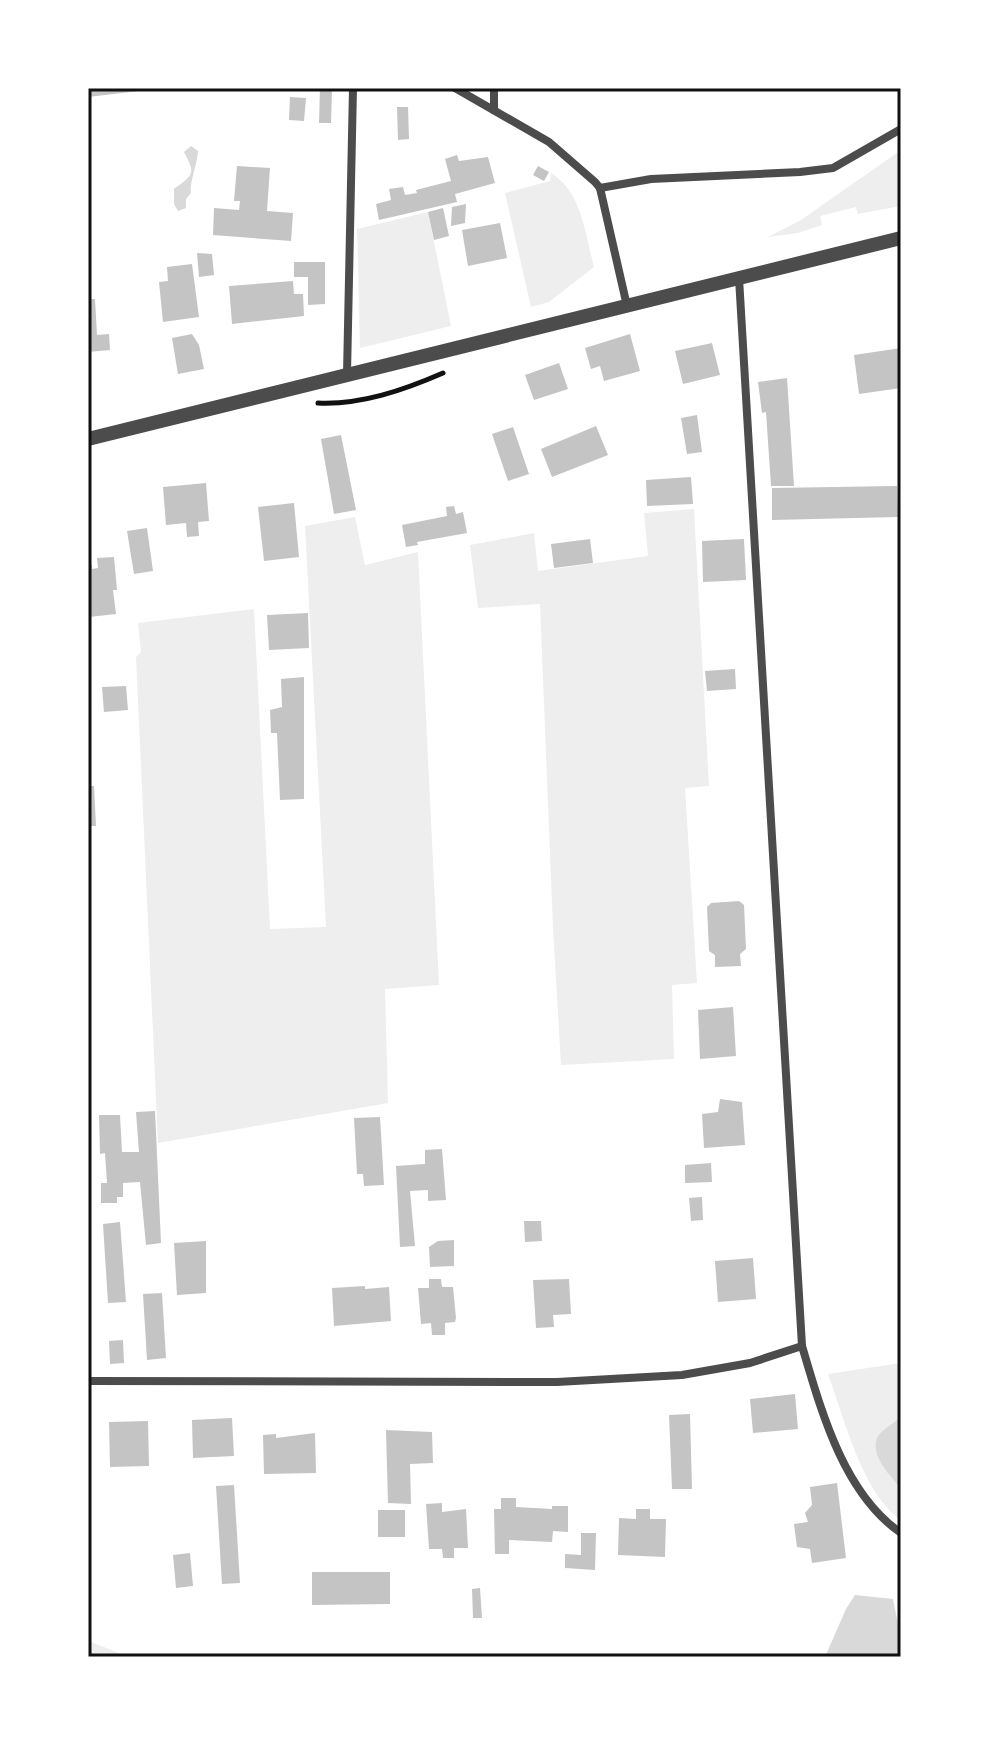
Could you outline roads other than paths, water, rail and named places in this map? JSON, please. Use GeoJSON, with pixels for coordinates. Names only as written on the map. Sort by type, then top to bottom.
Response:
{"type":"FeatureCollection","features":[{"type":"Feature","properties":{"kind":"street"},"geometry":{"type":"LineString","coordinates":[[347,374],[353,88]]}},
{"type":"Feature","properties":{"kind":"street"},"geometry":{"type":"LineString","coordinates":[[455,88],[564,152],[600,188],[627,306]]}},
{"type":"Feature","properties":{"kind":"street"},"geometry":{"type":"LineString","coordinates":[[494,88],[494,110]]}},
{"type":"Feature","properties":{"kind":"street"},"geometry":{"type":"LineString","coordinates":[[600,188],[651,179],[833,168],[901,129]]}},
{"type":"Feature","properties":{"kind":"street"},"geometry":{"type":"LineString","coordinates":[[88,439],[901,238]]}},
{"type":"Feature","properties":{"kind":"street"},"geometry":{"type":"LineString","coordinates":[[739,278],[802,1346],[827,1428],[874,1512],[901,1533]]}},
{"type":"Feature","properties":{"kind":"street"},"geometry":{"type":"LineString","coordinates":[[88,1381],[557,1382],[682,1375],[750,1363],[802,1346]]}}]}
